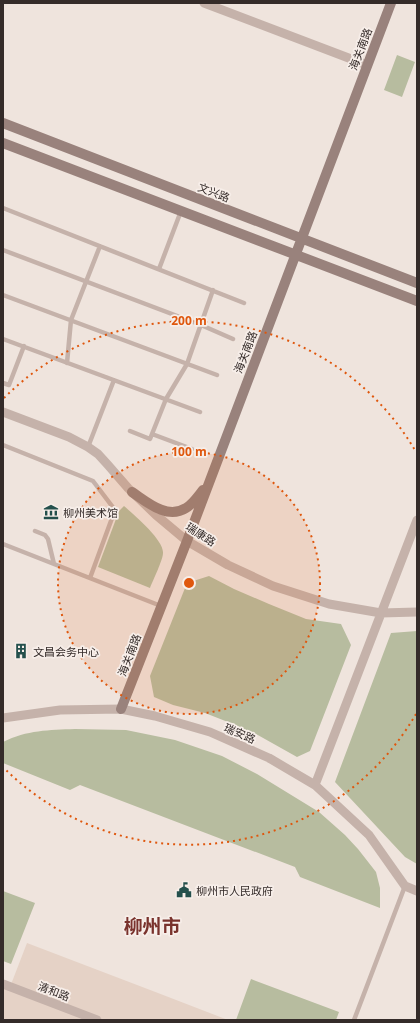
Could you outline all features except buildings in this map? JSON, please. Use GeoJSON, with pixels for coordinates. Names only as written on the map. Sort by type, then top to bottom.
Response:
{"type":"FeatureCollection","features":[{"type":"Feature","properties":{"kind":"main road","name":"海关南路"},"geometry":{"type":"LineString","coordinates":[[121,709],[187,541],[391,3]]}},
{"type":"Feature","properties":{"kind":"main road","name":"文兴路"},"geometry":{"type":"LineString","coordinates":[[3,123],[417,283]]}},
{"type":"Feature","properties":{"kind":"main road"},"geometry":{"type":"LineString","coordinates":[[3,143],[417,300]]}},
{"type":"Feature","properties":{"kind":"main road"},"geometry":{"type":"LineString","coordinates":[[132,492],[158,509],[172,512],[179,511],[191,504],[210,480]]}},
{"type":"Feature","properties":{"kind":"street"},"geometry":{"type":"LineString","coordinates":[[204,3],[367,65]]}},
{"type":"Feature","properties":{"kind":"street","name":"瑞康路"},"geometry":{"type":"LineString","coordinates":[[3,412],[69,437],[88,447],[98,454],[132,492],[156,515],[187,541],[228,565],[274,586],[329,604],[382,613],[417,612]]}},
{"type":"Feature","properties":{"kind":"street"},"geometry":{"type":"LineString","coordinates":[[315,785],[417,520]]}},
{"type":"Feature","properties":{"kind":"street","name":"瑞安路"},"geometry":{"type":"LineString","coordinates":[[3,718],[60,710],[121,709],[155,716],[210,732],[269,758],[315,785],[369,835],[405,886]]}},
{"type":"Feature","properties":{"kind":"street"},"geometry":{"type":"LineString","coordinates":[[405,886],[417,891]]}},
{"type":"Feature","properties":{"kind":"street","name":"清和路"},"geometry":{"type":"LineString","coordinates":[[3,984],[97,1020]]}},
{"type":"Feature","properties":{"kind":"lane"},"geometry":{"type":"LineString","coordinates":[[3,208],[244,303]]}},
{"type":"Feature","properties":{"kind":"lane"},"geometry":{"type":"LineString","coordinates":[[159,269],[181,210]]}},
{"type":"Feature","properties":{"kind":"lane"},"geometry":{"type":"LineString","coordinates":[[67,362],[71,320],[100,246]]}},
{"type":"Feature","properties":{"kind":"lane"},"geometry":{"type":"LineString","coordinates":[[3,250],[201,325],[233,339]]}},
{"type":"Feature","properties":{"kind":"lane"},"geometry":{"type":"LineString","coordinates":[[130,431],[150,439],[166,399],[187,364],[213,290]]}},
{"type":"Feature","properties":{"kind":"lane"},"geometry":{"type":"LineString","coordinates":[[3,295],[217,375]]}},
{"type":"Feature","properties":{"kind":"lane"},"geometry":{"type":"LineString","coordinates":[[3,339],[200,412]]}},
{"type":"Feature","properties":{"kind":"lane"},"geometry":{"type":"LineString","coordinates":[[3,383],[9,385],[24,346]]}},
{"type":"Feature","properties":{"kind":"lane"},"geometry":{"type":"LineString","coordinates":[[88,447],[114,380]]}},
{"type":"Feature","properties":{"kind":"lane"},"geometry":{"type":"LineString","coordinates":[[152,434],[192,449]]}},
{"type":"Feature","properties":{"kind":"lane"},"geometry":{"type":"LineString","coordinates":[[3,445],[93,481],[115,510],[90,578]]}},
{"type":"Feature","properties":{"kind":"lane"},"geometry":{"type":"LineString","coordinates":[[35,531],[45,535],[48,539],[54,564]]}},
{"type":"Feature","properties":{"kind":"lane"},"geometry":{"type":"LineString","coordinates":[[3,544],[161,606]]}},
{"type":"Feature","properties":{"kind":"lane"},"geometry":{"type":"LineString","coordinates":[[354,1020],[405,886]]}},
{"type":"Feature","properties":{"kind":"green space"},"geometry":{"type":"Polygon","coordinates":[[[397,55],[415,62],[402,97],[384,90],[397,55]]]}},
{"type":"Feature","properties":{"kind":"green space"},"geometry":{"type":"Polygon","coordinates":[[[124,506],[148,528],[159,541],[162,548],[163,553],[161,560],[150,588],[98,567],[119,511],[124,506]]]}},
{"type":"Feature","properties":{"kind":"green space"},"geometry":{"type":"Polygon","coordinates":[[[209,576],[234,589],[306,619],[341,624],[351,645],[310,751],[297,757],[256,734],[233,724],[205,713],[173,705],[154,697],[150,676],[187,583],[209,576]]]}},
{"type":"Feature","properties":{"kind":"green space"},"geometry":{"type":"Polygon","coordinates":[[[417,631],[417,864],[405,857],[335,782],[391,633],[417,631]]]}},
{"type":"Feature","properties":{"kind":"green space"},"geometry":{"type":"Polygon","coordinates":[[[47,730],[126,730],[175,740],[222,756],[257,774],[319,812],[345,835],[358,849],[376,872],[380,888],[380,908],[300,877],[295,867],[80,785],[70,790],[3,763],[3,742],[29,733],[47,730]]]}},
{"type":"Feature","properties":{"kind":"green space"},"geometry":{"type":"Polygon","coordinates":[[[3,891],[35,903],[11,964],[3,961],[3,891]]]}},
{"type":"Feature","properties":{"kind":"green space"},"geometry":{"type":"Polygon","coordinates":[[[251,979],[339,1012],[336,1020],[236,1020],[251,979]]]}},
{"type":"Feature","properties":{"kind":"shaded area"},"geometry":{"type":"Polygon","coordinates":[[[27,943],[228,1020],[3,1020],[3,984],[10,987],[27,943]]]}},
{"type":"Feature","properties":{"kind":"place","name":"柳州美术馆"},"geometry":{"type":"Point","coordinates":[51,512]}},
{"type":"Feature","properties":{"kind":"place","name":"文昌会务中心"},"geometry":{"type":"Point","coordinates":[21,651]}},
{"type":"Feature","properties":{"kind":"place","name":"柳州市人民政府"},"geometry":{"type":"Point","coordinates":[184,890]}},
{"type":"Feature","properties":{"kind":"district","name":"柳州市"},"geometry":{"type":"Point","coordinates":[152,926]}}]}
